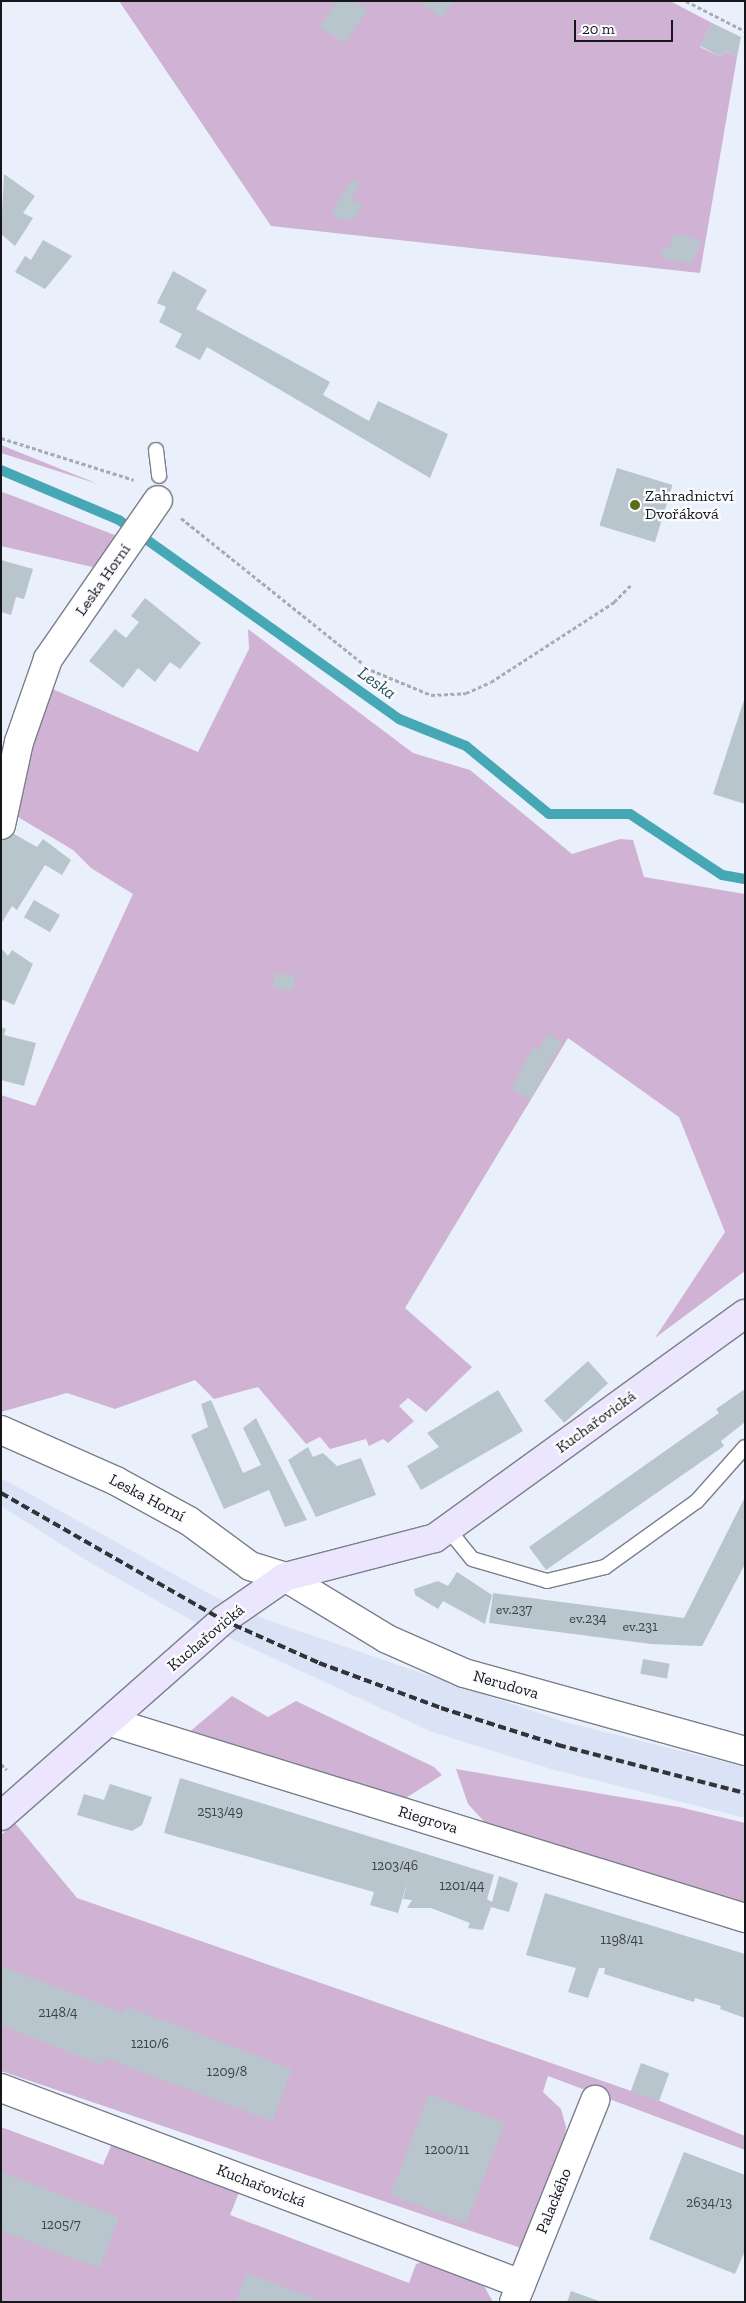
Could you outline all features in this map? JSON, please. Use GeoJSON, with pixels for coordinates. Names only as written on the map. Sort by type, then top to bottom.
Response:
{"type":"FeatureCollection","features":[{"type":"Feature","properties":{"kind":"street","name":"Leska Horní"},"geometry":{"type":"LineString","coordinates":[[1,825],[19,742],[48,659],[131,540],[155,498]]}},
{"type":"Feature","properties":{"kind":"street","name":"Kuchařovická"},"geometry":{"type":"LineString","coordinates":[[1,1816],[111,1722],[223,1620],[285,1576],[436,1538],[745,1314]]}},
{"type":"Feature","properties":{"kind":"street","name":"Leska Horní"},"geometry":{"type":"LineString","coordinates":[[1,1430],[116,1481],[189,1521],[250,1566],[285,1576]]}},
{"type":"Feature","properties":{"kind":"street","name":"Nerudova"},"geometry":{"type":"LineString","coordinates":[[285,1576],[387,1639],[464,1673],[745,1752]]}},
{"type":"Feature","properties":{"kind":"street","name":"Riegrova"},"geometry":{"type":"LineString","coordinates":[[111,1722],[745,1918]]}},
{"type":"Feature","properties":{"kind":"street","name":"Kuchařovická"},"geometry":{"type":"LineString","coordinates":[[1,2088],[517,2293]]}},
{"type":"Feature","properties":{"kind":"street","name":"Palackého"},"geometry":{"type":"LineString","coordinates":[[517,2293],[595,2100]]}},
{"type":"Feature","properties":{"kind":"lane"},"geometry":{"type":"LineString","coordinates":[[155,498],[156,450]]}},
{"type":"Feature","properties":{"kind":"lane"},"geometry":{"type":"LineString","coordinates":[[448,1529],[472,1559],[548,1582],[606,1567],[697,1501],[745,1447]]}},
{"type":"Feature","properties":{"kind":"path"},"geometry":{"type":"LineString","coordinates":[[686,1],[745,31]]}},
{"type":"Feature","properties":{"kind":"path"},"geometry":{"type":"LineString","coordinates":[[1,438],[124,475],[155,498]]}},
{"type":"Feature","properties":{"kind":"path"},"geometry":{"type":"LineString","coordinates":[[191,527],[371,670],[431,695],[466,692],[491,682],[614,602],[631,585]]}},
{"type":"Feature","properties":{"kind":"shaded area"},"geometry":{"type":"Polygon","coordinates":[[[119,1],[670,1],[712,23],[700,47],[721,57],[724,51],[737,57],[700,273],[271,226],[119,1]]]}},
{"type":"Feature","properties":{"kind":"shaded area"},"geometry":{"type":"Polygon","coordinates":[[[1,445],[98,484],[1,453],[1,445]]]}},
{"type":"Feature","properties":{"kind":"shaded area"},"geometry":{"type":"Polygon","coordinates":[[[1,492],[125,539],[101,569],[1,546],[1,492]]]}},
{"type":"Feature","properties":{"kind":"shaded area"},"geometry":{"type":"Polygon","coordinates":[[[248,629],[413,753],[470,770],[572,854],[620,839],[633,840],[644,877],[745,894],[745,1271],[655,1338],[725,1232],[679,1117],[568,1038],[405,1308],[472,1367],[426,1412],[408,1398],[399,1406],[414,1421],[388,1443],[383,1439],[369,1446],[366,1439],[330,1449],[320,1437],[306,1444],[258,1387],[214,1399],[195,1380],[115,1409],[67,1393],[1,1412],[1,1095],[35,1106],[133,894],[91,868],[73,850],[13,814],[48,687],[198,752],[249,649],[248,629]]]}},
{"type":"Feature","properties":{"kind":"shaded area"},"geometry":{"type":"Polygon","coordinates":[[[1,1478],[213,1596],[267,1620],[565,1722],[745,1767],[745,1818],[551,1769],[432,1732],[191,1620],[89,1562],[1,1506],[1,1478]]]}},
{"type":"Feature","properties":{"kind":"shaded area"},"geometry":{"type":"Polygon","coordinates":[[[232,1696],[268,1717],[296,1701],[434,1767],[442,1775],[401,1801],[187,1734],[232,1696]]]}},
{"type":"Feature","properties":{"kind":"shaded area"},"geometry":{"type":"Polygon","coordinates":[[[456,1769],[679,1807],[745,1823],[745,1905],[491,1829],[468,1804],[456,1769]]]}},
{"type":"Feature","properties":{"kind":"shaded area"},"geometry":{"type":"Polygon","coordinates":[[[15,1823],[77,1898],[660,2101],[745,2136],[745,2150],[548,2076],[543,2092],[561,2109],[566,2127],[564,2145],[521,2248],[1,2071],[1,1835],[15,1823]]]}},
{"type":"Feature","properties":{"kind":"shaded area"},"geometry":{"type":"Polygon","coordinates":[[[1,2127],[103,2165],[113,2141],[240,2190],[230,2215],[409,2283],[416,2264],[425,2261],[484,2286],[493,2302],[1,2302],[1,2127]]]}},
{"type":"Feature","properties":{"kind":"building"},"geometry":{"type":"Polygon","coordinates":[[[337,1],[354,1],[368,10],[344,44],[320,27],[337,1]]]}},
{"type":"Feature","properties":{"kind":"building"},"geometry":{"type":"Polygon","coordinates":[[[418,1],[453,1],[443,18],[418,1]]]}},
{"type":"Feature","properties":{"kind":"building"},"geometry":{"type":"Polygon","coordinates":[[[712,23],[741,37],[737,57],[724,51],[721,57],[700,46],[712,23]]]}},
{"type":"Feature","properties":{"kind":"building"},"geometry":{"type":"Polygon","coordinates":[[[4,174],[35,196],[23,213],[33,218],[15,246],[1,234],[4,174]]]}},
{"type":"Feature","properties":{"kind":"building"},"geometry":{"type":"Polygon","coordinates":[[[352,180],[360,185],[351,198],[363,206],[353,220],[336,218],[332,209],[352,180]]]}},
{"type":"Feature","properties":{"kind":"building"},"geometry":{"type":"Polygon","coordinates":[[[673,234],[702,240],[692,263],[667,260],[662,254],[664,247],[670,249],[673,234]]]}},
{"type":"Feature","properties":{"kind":"building"},"geometry":{"type":"Polygon","coordinates":[[[43,240],[72,256],[45,289],[15,272],[25,256],[31,260],[43,240]]]}},
{"type":"Feature","properties":{"kind":"building"},"geometry":{"type":"Polygon","coordinates":[[[173,271],[207,290],[196,309],[330,382],[323,395],[369,421],[378,401],[448,434],[430,478],[207,347],[200,360],[175,347],[182,334],[159,322],[166,307],[157,303],[173,271]]]}},
{"type":"Feature","properties":{"kind":"building","name":"Zahradnictví Dvořáková"},"geometry":{"type":"Polygon","coordinates":[[[617,468],[672,485],[655,542],[599,525],[617,468]]]}},
{"type":"Feature","properties":{"kind":"building"},"geometry":{"type":"Polygon","coordinates":[[[1,560],[33,569],[24,599],[16,597],[11,615],[1,612],[1,560]]]}},
{"type":"Feature","properties":{"kind":"building"},"geometry":{"type":"Polygon","coordinates":[[[145,598],[201,643],[180,669],[170,662],[155,682],[138,668],[123,688],[89,661],[115,629],[126,638],[139,622],[131,616],[145,598]]]}},
{"type":"Feature","properties":{"kind":"building"},"geometry":{"type":"Polygon","coordinates":[[[745,700],[745,804],[713,794],[745,700]]]}},
{"type":"Feature","properties":{"kind":"building"},"geometry":{"type":"Polygon","coordinates":[[[7,830],[37,847],[43,839],[71,860],[62,875],[45,865],[17,910],[12,906],[1,924],[1,840],[7,830]]]}},
{"type":"Feature","properties":{"kind":"building"},"geometry":{"type":"Polygon","coordinates":[[[34,900],[60,915],[50,932],[24,917],[34,900]]]}},
{"type":"Feature","properties":{"kind":"building"},"geometry":{"type":"Polygon","coordinates":[[[1,948],[8,956],[12,950],[33,964],[14,1005],[1,999],[1,948]]]}},
{"type":"Feature","properties":{"kind":"building"},"geometry":{"type":"Polygon","coordinates":[[[275,973],[295,975],[293,990],[273,988],[275,973]]]}},
{"type":"Feature","properties":{"kind":"building"},"geometry":{"type":"Polygon","coordinates":[[[1,1027],[6,1029],[4,1035],[36,1043],[24,1086],[1,1080],[1,1027]]]}},
{"type":"Feature","properties":{"kind":"building"},"geometry":{"type":"Polygon","coordinates":[[[548,1035],[562,1042],[530,1100],[512,1089],[533,1047],[538,1051],[548,1035]]]}},
{"type":"Feature","properties":{"kind":"building"},"geometry":{"type":"Polygon","coordinates":[[[588,1361],[608,1383],[564,1423],[544,1400],[588,1361]]]}},
{"type":"Feature","properties":{"kind":"building"},"geometry":{"type":"Polygon","coordinates":[[[745,1389],[745,1422],[721,1441],[724,1446],[546,1570],[529,1547],[719,1413],[716,1409],[745,1389]]]}},
{"type":"Feature","properties":{"kind":"building"},"geometry":{"type":"Polygon","coordinates":[[[498,1390],[523,1431],[421,1490],[407,1466],[439,1447],[427,1433],[498,1390]]]}},
{"type":"Feature","properties":{"kind":"building"},"geometry":{"type":"Polygon","coordinates":[[[211,1400],[243,1473],[261,1465],[243,1428],[256,1418],[307,1520],[285,1527],[269,1490],[224,1509],[191,1435],[208,1427],[201,1404],[211,1400]]]}},
{"type":"Feature","properties":{"kind":"building"},"geometry":{"type":"Polygon","coordinates":[[[308,1447],[313,1457],[323,1453],[337,1466],[361,1458],[376,1495],[316,1517],[288,1460],[308,1447]]]}},
{"type":"Feature","properties":{"kind":"building"},"geometry":{"type":"Polygon","coordinates":[[[745,1497],[745,1564],[702,1646],[651,1644],[489,1623],[493,1593],[684,1618],[745,1497]]]}},
{"type":"Feature","properties":{"kind":"building"},"geometry":{"type":"Polygon","coordinates":[[[457,1572],[492,1595],[485,1624],[443,1601],[438,1609],[415,1595],[414,1589],[438,1581],[448,1586],[457,1572]]]}},
{"type":"Feature","properties":{"kind":"building"},"geometry":{"type":"Polygon","coordinates":[[[643,1659],[670,1664],[667,1678],[640,1674],[643,1659]]]}},
{"type":"Feature","properties":{"kind":"building"},"geometry":{"type":"Polygon","coordinates":[[[180,1778],[494,1875],[487,1899],[492,1902],[499,1876],[518,1883],[509,1912],[491,1907],[483,1930],[468,1928],[470,1923],[431,1908],[407,1908],[412,1900],[403,1899],[408,1880],[398,1913],[370,1905],[374,1892],[164,1833],[180,1778]]]}},
{"type":"Feature","properties":{"kind":"building"},"geometry":{"type":"Polygon","coordinates":[[[110,1784],[152,1797],[142,1825],[132,1831],[77,1815],[84,1794],[104,1800],[110,1784]]]}},
{"type":"Feature","properties":{"kind":"building"},"geometry":{"type":"Polygon","coordinates":[[[545,1893],[745,1954],[745,2018],[720,2009],[721,2006],[695,1998],[694,2002],[604,1974],[605,1968],[599,1968],[588,1998],[568,1992],[576,1968],[526,1955],[545,1893]]]}},
{"type":"Feature","properties":{"kind":"building"},"geometry":{"type":"Polygon","coordinates":[[[1,1966],[123,2013],[125,2006],[292,2069],[272,2121],[105,2058],[102,2065],[1,2025],[1,1966]]]}},
{"type":"Feature","properties":{"kind":"building"},"geometry":{"type":"Polygon","coordinates":[[[641,2063],[669,2073],[659,2101],[631,2091],[641,2063]]]}},
{"type":"Feature","properties":{"kind":"building"},"geometry":{"type":"Polygon","coordinates":[[[429,2094],[505,2123],[466,2224],[390,2195],[429,2094]]]}},
{"type":"Feature","properties":{"kind":"building"},"geometry":{"type":"Polygon","coordinates":[[[684,2152],[745,2175],[745,2251],[735,2274],[649,2239],[684,2152]]]}},
{"type":"Feature","properties":{"kind":"building"},"geometry":{"type":"Polygon","coordinates":[[[1,2172],[119,2217],[99,2268],[1,2231],[1,2172]]]}},
{"type":"Feature","properties":{"kind":"building"},"geometry":{"type":"Polygon","coordinates":[[[247,2273],[323,2302],[236,2302],[247,2273]]]}},
{"type":"Feature","properties":{"kind":"building"},"geometry":{"type":"Polygon","coordinates":[[[571,2291],[599,2301],[599,2302],[567,2302],[571,2291]]]}},
{"type":"Feature","properties":{"kind":"waterway","name":"Leska"},"geometry":{"type":"LineString","coordinates":[[1,470],[119,520],[399,719],[466,746],[549,814],[630,814],[722,875],[745,879]]}},
{"type":"Feature","properties":{"kind":"railway"},"geometry":{"type":"LineString","coordinates":[[1,1493],[223,1620],[319,1663],[441,1708],[558,1745],[745,1793]]}},
{"type":"Feature","properties":{"kind":"place","name":"Zahradnictví Dvořáková"},"geometry":{"type":"Point","coordinates":[635,505]}}]}
